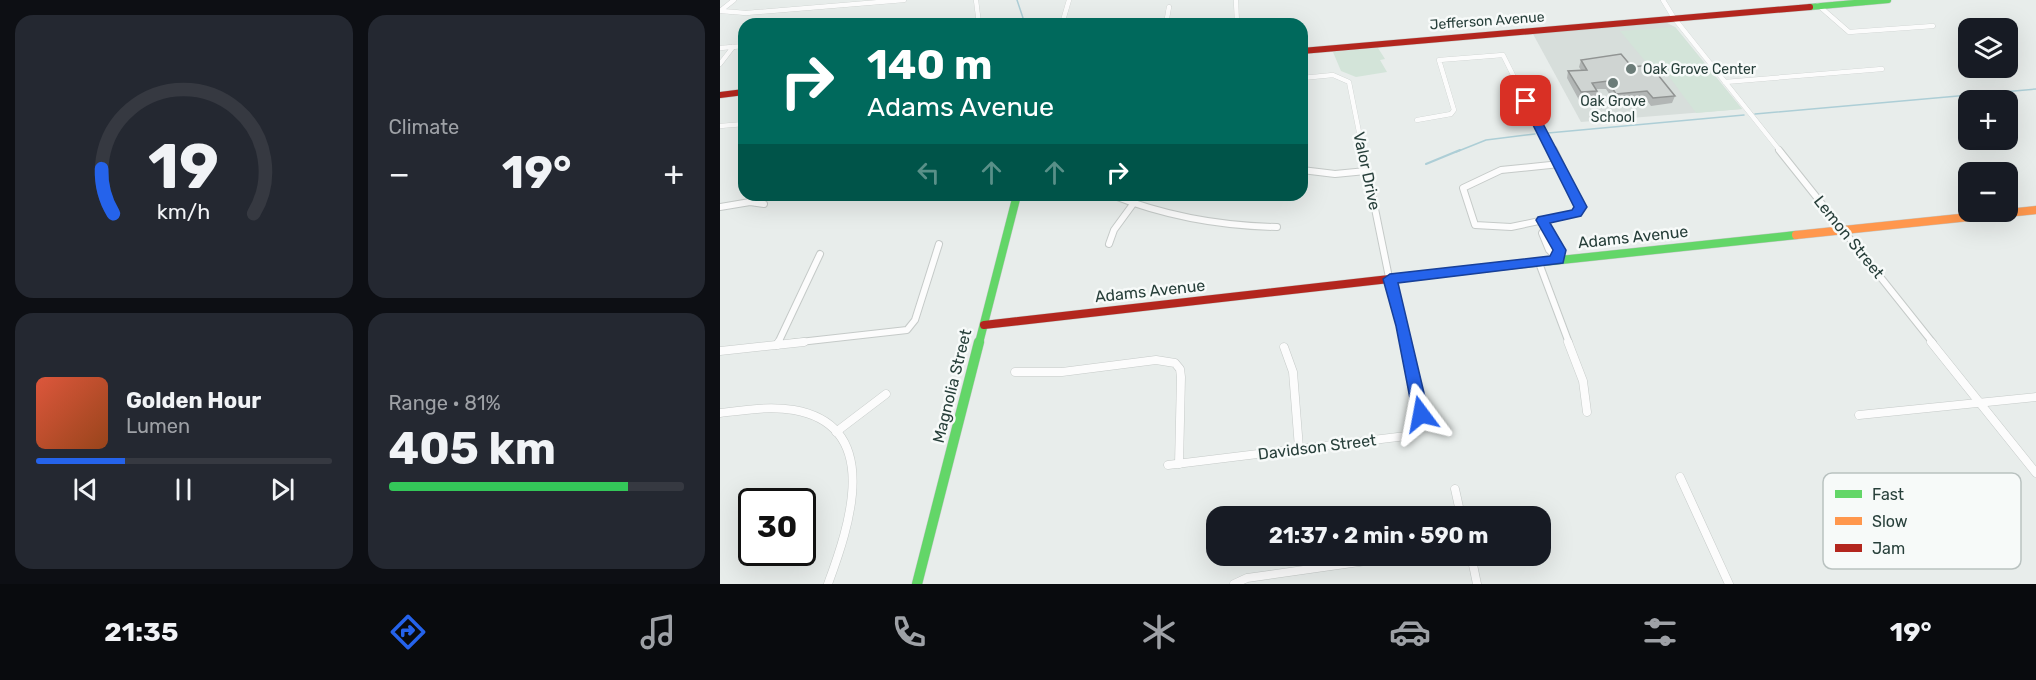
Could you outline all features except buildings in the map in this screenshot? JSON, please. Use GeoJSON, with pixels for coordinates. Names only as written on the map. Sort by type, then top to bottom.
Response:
{"type":"FeatureCollection","features":[{"type":"Feature","properties":{"kind":"main road","name":"Jefferson Avenue"},"geometry":{"type":"LineString","coordinates":[[1308,50],[1888,0]]}},
{"type":"Feature","properties":{"kind":"main road","name":"Jefferson Avenue"},"geometry":{"type":"LineString","coordinates":[[1308,45],[1490,30],[1674,18]]}},
{"type":"Feature","properties":{"kind":"main road"},"geometry":{"type":"LineString","coordinates":[[1414,40],[1484,33],[1490,30]]}},
{"type":"Feature","properties":{"kind":"main road"},"geometry":{"type":"LineString","coordinates":[[720,95],[738,93]]}},
{"type":"Feature","properties":{"kind":"main road","name":"Magnolia Street"},"geometry":{"type":"LineString","coordinates":[[917,584],[1015,201]]}},
{"type":"Feature","properties":{"kind":"main road","name":"Adams Avenue"},"geometry":{"type":"LineString","coordinates":[[984,325],[1558,258],[2036,210]]}},
{"type":"Feature","properties":{"kind":"street"},"geometry":{"type":"LineString","coordinates":[[720,11],[734,0]]}},
{"type":"Feature","properties":{"kind":"street"},"geometry":{"type":"LineString","coordinates":[[720,11],[747,13],[904,0]]}},
{"type":"Feature","properties":{"kind":"street"},"geometry":{"type":"LineString","coordinates":[[976,0],[978,18]]}},
{"type":"Feature","properties":{"kind":"street"},"geometry":{"type":"LineString","coordinates":[[1064,18],[1069,0]]}},
{"type":"Feature","properties":{"kind":"street"},"geometry":{"type":"LineString","coordinates":[[1236,0],[1237,18]]}},
{"type":"Feature","properties":{"kind":"street","name":"Lemon Street"},"geometry":{"type":"LineString","coordinates":[[1663,0],[1674,18],[2036,473]]}},
{"type":"Feature","properties":{"kind":"street"},"geometry":{"type":"LineString","coordinates":[[1818,6],[1849,32],[1933,26]]}},
{"type":"Feature","properties":{"kind":"street"},"geometry":{"type":"LineString","coordinates":[[1167,18],[1168,7]]}},
{"type":"Feature","properties":{"kind":"street"},"geometry":{"type":"LineString","coordinates":[[720,64],[733,47]]}},
{"type":"Feature","properties":{"kind":"street"},"geometry":{"type":"LineString","coordinates":[[720,48],[738,47]]}},
{"type":"Feature","properties":{"kind":"street"},"geometry":{"type":"LineString","coordinates":[[1417,120],[1451,114],[1454,110],[1439,60],[1503,55],[1560,165],[1581,207],[1576,213],[1486,230],[1475,225],[1463,188],[1501,170],[1560,165]]}},
{"type":"Feature","properties":{"kind":"street"},"geometry":{"type":"LineString","coordinates":[[1725,82],[1882,69]]}},
{"type":"Feature","properties":{"kind":"street","name":"Valor Drive"},"geometry":{"type":"LineString","coordinates":[[1308,77],[1344,76],[1349,82],[1390,279]]}},
{"type":"Feature","properties":{"kind":"street"},"geometry":{"type":"LineString","coordinates":[[720,126],[738,124]]}},
{"type":"Feature","properties":{"kind":"street"},"geometry":{"type":"LineString","coordinates":[[1308,171],[1335,174],[1366,171]]}},
{"type":"Feature","properties":{"kind":"street"},"geometry":{"type":"LineString","coordinates":[[1125,201],[1169,215],[1237,225],[1277,227]]}},
{"type":"Feature","properties":{"kind":"street"},"geometry":{"type":"LineString","coordinates":[[720,207],[750,202],[764,204]]}},
{"type":"Feature","properties":{"kind":"street"},"geometry":{"type":"LineString","coordinates":[[1109,244],[1114,230],[1132,204]]}},
{"type":"Feature","properties":{"kind":"street"},"geometry":{"type":"LineString","coordinates":[[1542,220],[1560,250],[1558,258],[1549,250],[1545,241],[1542,233],[1546,228]]}},
{"type":"Feature","properties":{"kind":"street"},"geometry":{"type":"LineString","coordinates":[[1545,241],[1555,240]]}},
{"type":"Feature","properties":{"kind":"street"},"geometry":{"type":"LineString","coordinates":[[720,351],[907,330],[915,320],[939,244]]}},
{"type":"Feature","properties":{"kind":"street"},"geometry":{"type":"LineString","coordinates":[[777,345],[820,254]]}},
{"type":"Feature","properties":{"kind":"street"},"geometry":{"type":"LineString","coordinates":[[1539,262],[1583,381],[1587,412]]}},
{"type":"Feature","properties":{"kind":"street","name":"Davidson Street"},"geometry":{"type":"LineString","coordinates":[[1168,465],[1406,436],[1416,431],[1421,424],[1403,326],[1390,279]]}},
{"type":"Feature","properties":{"kind":"street"},"geometry":{"type":"LineString","coordinates":[[1284,347],[1293,372],[1299,448]]}},
{"type":"Feature","properties":{"kind":"street"},"geometry":{"type":"LineString","coordinates":[[1016,372],[1062,372],[1156,360],[1175,363],[1180,369],[1181,377],[1179,464]]}},
{"type":"Feature","properties":{"kind":"street"},"geometry":{"type":"LineString","coordinates":[[836,432],[886,394]]}},
{"type":"Feature","properties":{"kind":"street"},"geometry":{"type":"LineString","coordinates":[[1859,415],[2036,397]]}},
{"type":"Feature","properties":{"kind":"street"},"geometry":{"type":"LineString","coordinates":[[720,413],[774,408],[805,412],[828,423],[845,443],[855,470],[854,495],[828,584]]}},
{"type":"Feature","properties":{"kind":"street"},"geometry":{"type":"LineString","coordinates":[[1680,477],[1729,584]]}},
{"type":"Feature","properties":{"kind":"street"},"geometry":{"type":"LineString","coordinates":[[1455,489],[1459,506]]}},
{"type":"Feature","properties":{"kind":"street"},"geometry":{"type":"LineString","coordinates":[[1234,584],[1247,578],[1331,566]]}},
{"type":"Feature","properties":{"kind":"street"},"geometry":{"type":"LineString","coordinates":[[1473,566],[1477,584]]}},
{"type":"Feature","properties":{"kind":"shaded area","name":"Oak Grove Center"},"geometry":{"type":"Polygon","coordinates":[[[1665,22],[1675,27],[1742,109],[1581,122],[1533,34],[1665,22]]]}},
{"type":"Feature","properties":{"kind":"green space"},"geometry":{"type":"Polygon","coordinates":[[[1675,27],[1742,109],[1696,113],[1662,67],[1645,61],[1620,31],[1675,27]]]}},
{"type":"Feature","properties":{"kind":"green space"},"geometry":{"type":"Polygon","coordinates":[[[1378,48],[1385,59],[1380,60],[1387,72],[1356,77],[1341,71],[1333,52],[1378,48]]]}},
{"type":"Feature","properties":{"kind":"waterway"},"geometry":{"type":"LineString","coordinates":[[1017,0],[1023,18]]}},
{"type":"Feature","properties":{"kind":"waterway"},"geometry":{"type":"LineString","coordinates":[[1755,114],[2036,89]]}},
{"type":"Feature","properties":{"kind":"waterway"},"geometry":{"type":"LineString","coordinates":[[1548,133],[1744,115]]}},
{"type":"Feature","properties":{"kind":"waterway"},"geometry":{"type":"LineString","coordinates":[[1456,152],[1486,140],[1535,134]]}},
{"type":"Feature","properties":{"kind":"waterway"},"geometry":{"type":"LineString","coordinates":[[1426,164],[1460,150]]}},
{"type":"Feature","properties":{"kind":"traffic: fast"},"geometry":{"type":"LineString","coordinates":[[1810,7],[1888,0]]}},
{"type":"Feature","properties":{"kind":"traffic: fast"},"geometry":{"type":"LineString","coordinates":[[917,584],[1015,201]]}},
{"type":"Feature","properties":{"kind":"traffic: fast"},"geometry":{"type":"LineString","coordinates":[[1504,266],[1796,235]]}},
{"type":"Feature","properties":{"kind":"traffic: slow"},"geometry":{"type":"LineString","coordinates":[[1796,235],[2036,210]]}},
{"type":"Feature","properties":{"kind":"traffic: jam"},"geometry":{"type":"LineString","coordinates":[[1308,50],[1810,7]]}},
{"type":"Feature","properties":{"kind":"traffic: jam"},"geometry":{"type":"LineString","coordinates":[[720,95],[738,93]]}},
{"type":"Feature","properties":{"kind":"traffic: jam"},"geometry":{"type":"LineString","coordinates":[[984,325],[1504,266]]}},
{"type":"Feature","properties":{"kind":"place","name":"Oak Grove Center"},"geometry":{"type":"Point","coordinates":[1631,69]}},
{"type":"Feature","properties":{"kind":"place","name":"Oak Grove School"},"geometry":{"type":"Point","coordinates":[1613,83]}},
{"type":"Feature","properties":{"kind":"route"},"geometry":{"type":"LineString","coordinates":[[1421,414],[1403,326],[1390,279],[1559,260],[1557,255],[1560,250],[1542,220],[1576,213],[1581,207],[1526,101]]}}]}
